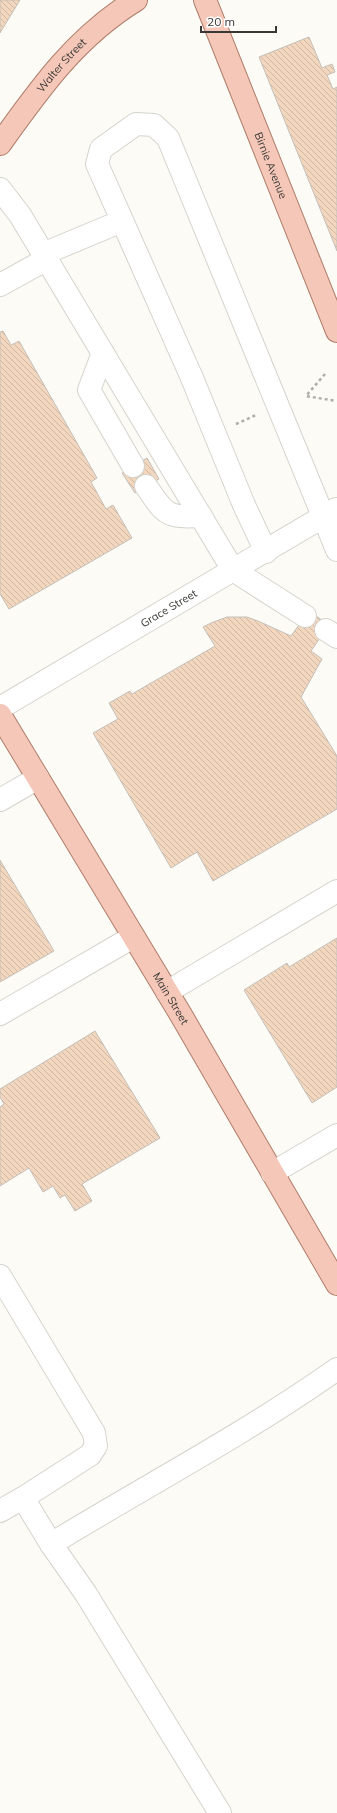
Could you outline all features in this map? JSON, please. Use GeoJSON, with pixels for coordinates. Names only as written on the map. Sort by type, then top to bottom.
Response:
{"type":"FeatureCollection","features":[{"type":"Feature","properties":{"kind":"main road","name":"Walter Street"},"geometry":{"type":"LineString","coordinates":[[0,144],[49,77],[68,54],[100,25],[136,0]]}},
{"type":"Feature","properties":{"kind":"main road","name":"Birnie Avenue"},"geometry":{"type":"LineString","coordinates":[[205,0],[337,331]]}},
{"type":"Feature","properties":{"kind":"main road","name":"Main Street"},"geometry":{"type":"LineString","coordinates":[[0,715],[167,992],[337,1284]]}},
{"type":"Feature","properties":{"kind":"street"},"geometry":{"type":"LineString","coordinates":[[266,552],[244,505],[192,378],[97,164],[101,150],[136,124],[154,125],[168,138],[330,512],[337,550]]}},
{"type":"Feature","properties":{"kind":"street"},"geometry":{"type":"LineString","coordinates":[[0,189],[20,215],[233,570],[305,616]]}},
{"type":"Feature","properties":{"kind":"street"},"geometry":{"type":"LineString","coordinates":[[0,285],[45,257],[122,221]]}},
{"type":"Feature","properties":{"kind":"street"},"geometry":{"type":"LineString","coordinates":[[103,353],[89,390],[133,466]]}},
{"type":"Feature","properties":{"kind":"street"},"geometry":{"type":"LineString","coordinates":[[146,486],[162,510],[178,517],[201,516]]}},
{"type":"Feature","properties":{"kind":"street","name":"Grace Street"},"geometry":{"type":"LineString","coordinates":[[0,708],[266,552],[330,512]]}},
{"type":"Feature","properties":{"kind":"street"},"geometry":{"type":"LineString","coordinates":[[0,800],[38,778]]}},
{"type":"Feature","properties":{"kind":"street"},"geometry":{"type":"LineString","coordinates":[[167,992],[337,891]]}},
{"type":"Feature","properties":{"kind":"street"},"geometry":{"type":"LineString","coordinates":[[0,1014],[133,937]]}},
{"type":"Feature","properties":{"kind":"street"},"geometry":{"type":"LineString","coordinates":[[272,1174],[337,1135]]}},
{"type":"Feature","properties":{"kind":"street"},"geometry":{"type":"LineString","coordinates":[[0,1276],[94,1433],[96,1446],[90,1456],[0,1511]]}},
{"type":"Feature","properties":{"kind":"street"},"geometry":{"type":"LineString","coordinates":[[51,1544],[197,1459],[298,1396],[337,1369]]}},
{"type":"Feature","properties":{"kind":"street"},"geometry":{"type":"LineString","coordinates":[[23,1498],[51,1544],[86,1594],[220,1813]]}},
{"type":"Feature","properties":{"kind":"path"},"geometry":{"type":"LineString","coordinates":[[325,374],[306,396],[336,401]]}},
{"type":"Feature","properties":{"kind":"path"},"geometry":{"type":"LineString","coordinates":[[230,426],[256,415]]}},
{"type":"Feature","properties":{"kind":"building"},"geometry":{"type":"Polygon","coordinates":[[[0,0],[20,0],[0,33],[0,0]]]}},
{"type":"Feature","properties":{"kind":"building"},"geometry":{"type":"Polygon","coordinates":[[[309,37],[322,68],[332,64],[335,72],[327,75],[333,89],[337,87],[337,251],[259,57],[309,37]]]}},
{"type":"Feature","properties":{"kind":"building"},"geometry":{"type":"Polygon","coordinates":[[[3,331],[11,345],[19,341],[97,478],[91,482],[106,509],[113,505],[132,538],[9,609],[0,594],[0,332],[3,331]]]}},
{"type":"Feature","properties":{"kind":"building"},"geometry":{"type":"Polygon","coordinates":[[[147,458],[159,479],[135,493],[122,473],[147,458]]]}},
{"type":"Feature","properties":{"kind":"building"},"geometry":{"type":"Polygon","coordinates":[[[309,611],[329,625],[311,651],[322,659],[301,697],[337,756],[337,809],[213,881],[197,852],[171,868],[93,733],[118,719],[109,703],[130,691],[132,694],[215,646],[203,627],[211,623],[227,617],[247,617],[291,636],[309,611]]]}},
{"type":"Feature","properties":{"kind":"building"},"geometry":{"type":"Polygon","coordinates":[[[0,860],[54,951],[0,982],[0,860]]]}},
{"type":"Feature","properties":{"kind":"building"},"geometry":{"type":"Polygon","coordinates":[[[337,938],[337,1087],[312,1103],[244,990],[287,963],[289,967],[337,938]]]}},
{"type":"Feature","properties":{"kind":"building"},"geometry":{"type":"Polygon","coordinates":[[[95,1031],[160,1138],[82,1184],[92,1201],[75,1211],[65,1195],[60,1198],[53,1186],[43,1192],[29,1168],[0,1186],[0,1107],[4,1104],[0,1097],[0,1089],[95,1031]]]}}]}
